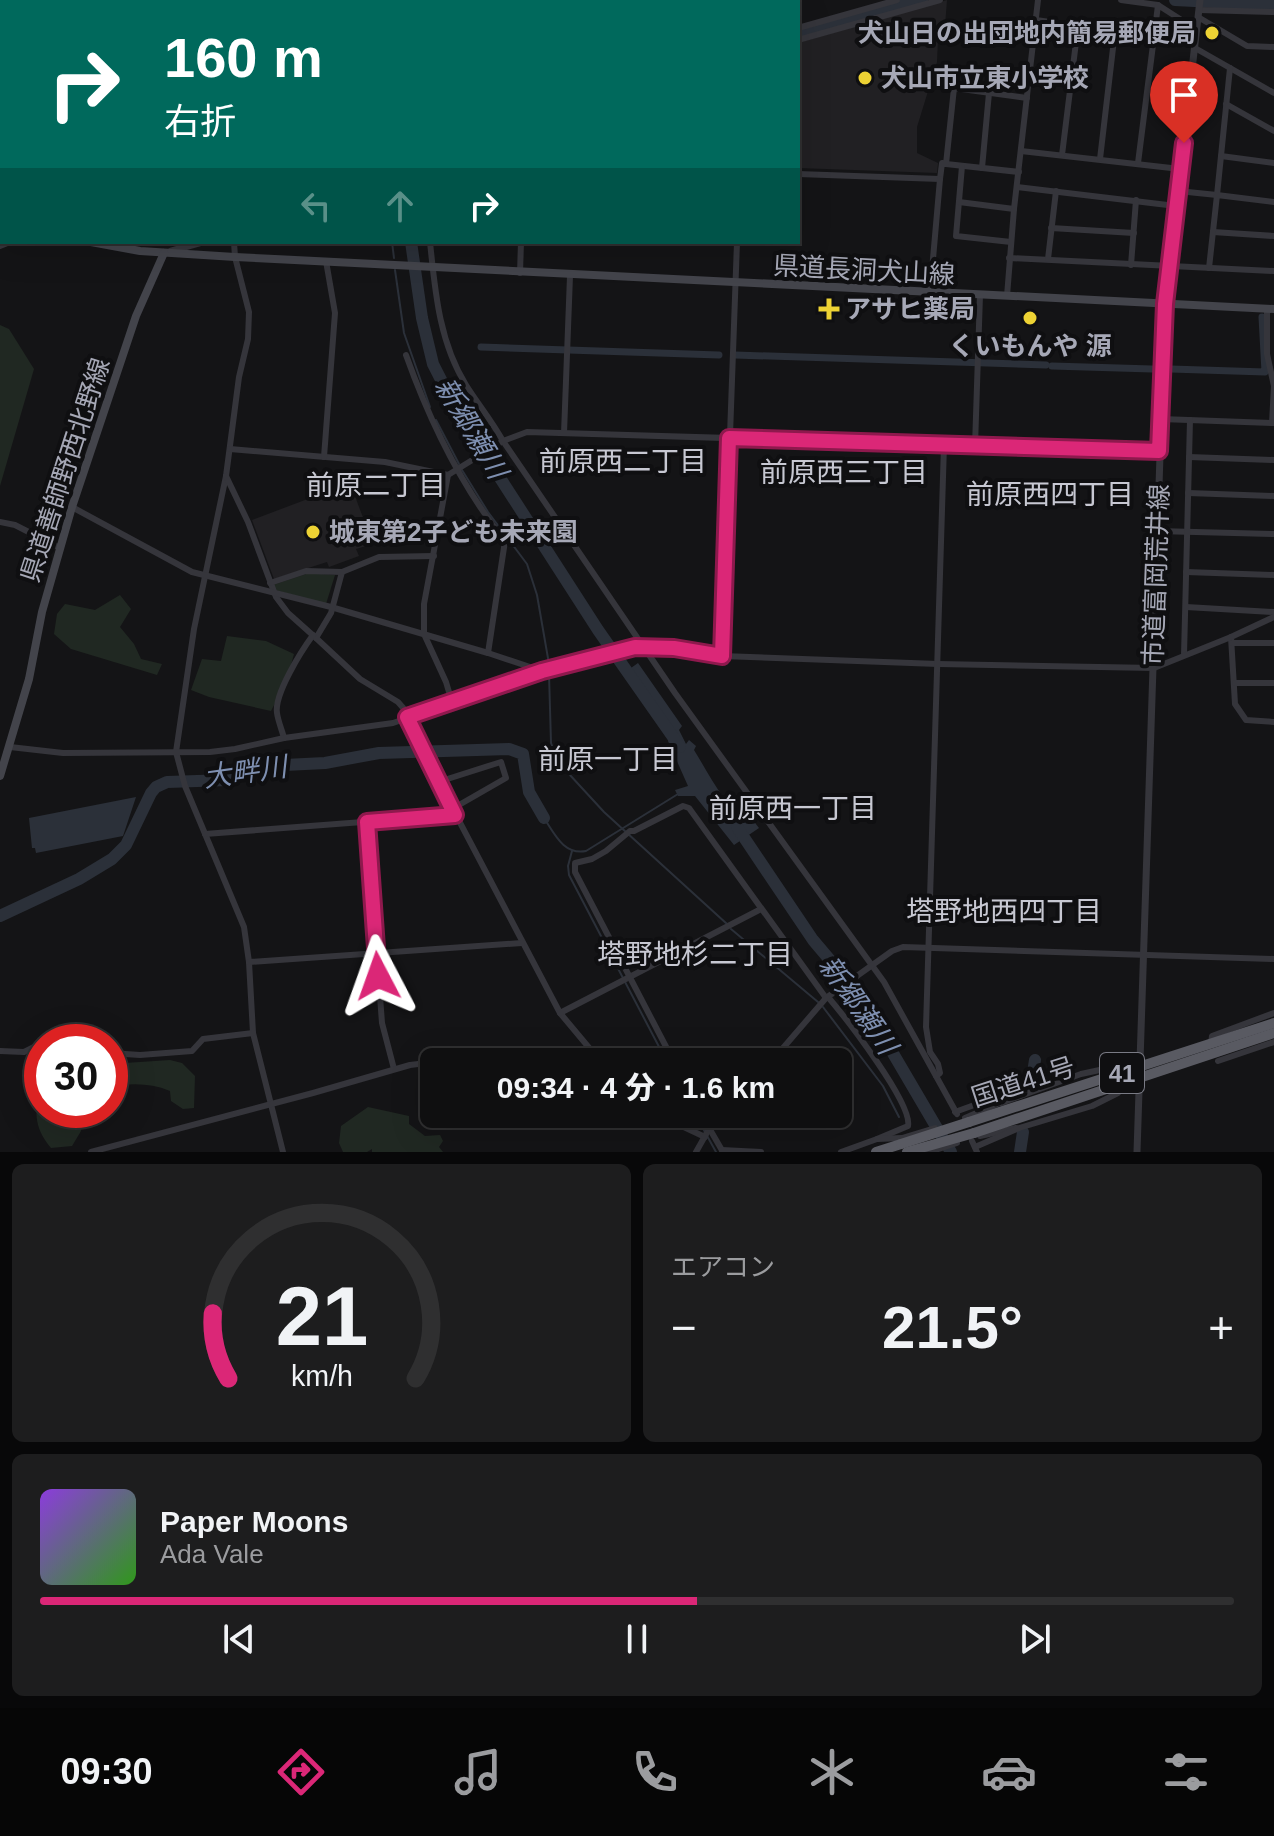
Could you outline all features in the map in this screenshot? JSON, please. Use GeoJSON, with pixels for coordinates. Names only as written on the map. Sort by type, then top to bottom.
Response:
{"type":"FeatureCollection","features":[{"type":"Feature","properties":{"kind":"highway","name":"国道41号"},"geometry":{"type":"LineString","coordinates":[[876,1152],[903,1145],[973,1136],[1211,1043],[1274,1023]]}},
{"type":"Feature","properties":{"kind":"highway","name":"国道41号"},"geometry":{"type":"LineString","coordinates":[[1140,1072],[1274,1033]]}},
{"type":"Feature","properties":{"kind":"main road"},"geometry":{"type":"LineString","coordinates":[[104,244],[164,253]]}},
{"type":"Feature","properties":{"kind":"main road","name":"県道長洞犬山線"},"geometry":{"type":"LineString","coordinates":[[164,253],[570,276],[1271,309]]}},
{"type":"Feature","properties":{"kind":"main road","name":"県道善師野西北野線"},"geometry":{"type":"LineString","coordinates":[[0,776],[29,679],[42,612],[72,507],[123,350],[164,253]]}},
{"type":"Feature","properties":{"kind":"street"},"geometry":{"type":"LineString","coordinates":[[800,27],[897,0]]}},
{"type":"Feature","properties":{"kind":"street"},"geometry":{"type":"LineString","coordinates":[[800,39],[940,0]]}},
{"type":"Feature","properties":{"kind":"street"},"geometry":{"type":"LineString","coordinates":[[1007,296],[1038,0]]}},
{"type":"Feature","properties":{"kind":"street"},"geometry":{"type":"LineString","coordinates":[[1121,0],[1158,5],[1197,30]]}},
{"type":"Feature","properties":{"kind":"street"},"geometry":{"type":"LineString","coordinates":[[1138,163],[1158,5]]}},
{"type":"Feature","properties":{"kind":"street"},"geometry":{"type":"LineString","coordinates":[[1199,8],[1274,12]]}},
{"type":"Feature","properties":{"kind":"street"},"geometry":{"type":"LineString","coordinates":[[1199,8],[1241,44],[1274,47]]}},
{"type":"Feature","properties":{"kind":"street","name":"市道富岡荒井線"},"geometry":{"type":"LineString","coordinates":[[1137,1152],[1165,304],[1199,8]]}},
{"type":"Feature","properties":{"kind":"street"},"geometry":{"type":"LineString","coordinates":[[1036,20],[1154,37]]}},
{"type":"Feature","properties":{"kind":"street"},"geometry":{"type":"LineString","coordinates":[[1062,155],[1078,26]]}},
{"type":"Feature","properties":{"kind":"street"},"geometry":{"type":"LineString","coordinates":[[1100,159],[1115,31]]}},
{"type":"Feature","properties":{"kind":"street"},"geometry":{"type":"LineString","coordinates":[[1195,48],[1274,93]]}},
{"type":"Feature","properties":{"kind":"street"},"geometry":{"type":"LineString","coordinates":[[1209,268],[1230,68]]}},
{"type":"Feature","properties":{"kind":"street"},"geometry":{"type":"LineString","coordinates":[[946,164],[954,88],[1027,98]]}},
{"type":"Feature","properties":{"kind":"street"},"geometry":{"type":"LineString","coordinates":[[982,168],[989,93]]}},
{"type":"Feature","properties":{"kind":"street"},"geometry":{"type":"LineString","coordinates":[[1226,104],[1274,131]]}},
{"type":"Feature","properties":{"kind":"street"},"geometry":{"type":"LineString","coordinates":[[1021,151],[1180,169]]}},
{"type":"Feature","properties":{"kind":"street"},"geometry":{"type":"LineString","coordinates":[[1221,156],[1274,163]]}},
{"type":"Feature","properties":{"kind":"street"},"geometry":{"type":"LineString","coordinates":[[930,293],[942,163],[1019,172]]}},
{"type":"Feature","properties":{"kind":"street"},"geometry":{"type":"LineString","coordinates":[[962,166],[956,236],[1011,242]]}},
{"type":"Feature","properties":{"kind":"street"},"geometry":{"type":"LineString","coordinates":[[800,174],[940,179]]}},
{"type":"Feature","properties":{"kind":"street"},"geometry":{"type":"LineString","coordinates":[[1017,187],[1176,206]]}},
{"type":"Feature","properties":{"kind":"street"},"geometry":{"type":"LineString","coordinates":[[1048,259],[1056,191]]}},
{"type":"Feature","properties":{"kind":"street"},"geometry":{"type":"LineString","coordinates":[[1178,191],[1274,202]]}},
{"type":"Feature","properties":{"kind":"street"},"geometry":{"type":"LineString","coordinates":[[1131,265],[1136,200]]}},
{"type":"Feature","properties":{"kind":"street"},"geometry":{"type":"LineString","coordinates":[[959,202],[1014,209]]}},
{"type":"Feature","properties":{"kind":"street"},"geometry":{"type":"LineString","coordinates":[[1051,228],[1134,233]]}},
{"type":"Feature","properties":{"kind":"street"},"geometry":{"type":"LineString","coordinates":[[1213,232],[1274,236]]}},
{"type":"Feature","properties":{"kind":"street"},"geometry":{"type":"LineString","coordinates":[[164,253],[196,244]]}},
{"type":"Feature","properties":{"kind":"street"},"geometry":{"type":"LineString","coordinates":[[234,244],[250,320],[236,393],[226,476],[185,682],[176,752],[185,786],[238,908],[247,940],[253,1033],[283,1152]]}},
{"type":"Feature","properties":{"kind":"street"},"geometry":{"type":"LineString","coordinates":[[430,244],[443,330],[466,385],[644,646],[884,982],[956,1113],[977,1104],[1001,1103],[1058,1081],[1109,1068]]}},
{"type":"Feature","properties":{"kind":"street"},"geometry":{"type":"LineString","coordinates":[[520,273],[521,244]]}},
{"type":"Feature","properties":{"kind":"street"},"geometry":{"type":"LineString","coordinates":[[722,656],[737,244]]}},
{"type":"Feature","properties":{"kind":"street"},"geometry":{"type":"LineString","coordinates":[[1009,258],[1274,271]]}},
{"type":"Feature","properties":{"kind":"street"},"geometry":{"type":"LineString","coordinates":[[324,457],[335,313],[326,261]]}},
{"type":"Feature","properties":{"kind":"street"},"geometry":{"type":"LineString","coordinates":[[564,433],[570,276]]}},
{"type":"Feature","properties":{"kind":"street"},"geometry":{"type":"LineString","coordinates":[[975,446],[980,295]]}},
{"type":"Feature","properties":{"kind":"street"},"geometry":{"type":"LineString","coordinates":[[1161,419],[1273,423],[1271,309]]}},
{"type":"Feature","properties":{"kind":"street"},"geometry":{"type":"LineString","coordinates":[[406,355],[431,421],[456,470],[505,541],[488,653]]}},
{"type":"Feature","properties":{"kind":"street"},"geometry":{"type":"LineString","coordinates":[[1184,655],[1190,420]]}},
{"type":"Feature","properties":{"kind":"street"},"geometry":{"type":"LineString","coordinates":[[230,449],[385,462],[448,475],[503,441],[527,432],[1159,451]]}},
{"type":"Feature","properties":{"kind":"street"},"geometry":{"type":"LineString","coordinates":[[936,1076],[940,1073],[930,1052],[926,1027],[944,445]]}},
{"type":"Feature","properties":{"kind":"street"},"geometry":{"type":"LineString","coordinates":[[1189,457],[1274,460]]}},
{"type":"Feature","properties":{"kind":"street"},"geometry":{"type":"LineString","coordinates":[[448,475],[424,604],[424,634],[452,702]]}},
{"type":"Feature","properties":{"kind":"street"},"geometry":{"type":"LineString","coordinates":[[226,476],[248,522],[270,583],[288,613],[360,679],[401,705],[423,753],[560,1013],[589,1048]]}},
{"type":"Feature","properties":{"kind":"street"},"geometry":{"type":"LineString","coordinates":[[1188,493],[1274,496]]}},
{"type":"Feature","properties":{"kind":"street"},"geometry":{"type":"LineString","coordinates":[[72,507],[175,565],[331,607],[542,671]]}},
{"type":"Feature","properties":{"kind":"street"},"geometry":{"type":"LineString","coordinates":[[0,522],[15,525],[60,548]]}},
{"type":"Feature","properties":{"kind":"street"},"geometry":{"type":"LineString","coordinates":[[1157,531],[1274,534]]}},
{"type":"Feature","properties":{"kind":"street"},"geometry":{"type":"LineString","coordinates":[[270,583],[306,571],[342,572],[379,557],[434,556]]}},
{"type":"Feature","properties":{"kind":"street"},"geometry":{"type":"LineString","coordinates":[[284,738],[276,710],[279,698],[301,651],[331,613],[342,572]]}},
{"type":"Feature","properties":{"kind":"street"},"geometry":{"type":"LineString","coordinates":[[1186,572],[1274,575]]}},
{"type":"Feature","properties":{"kind":"street"},"geometry":{"type":"LineString","coordinates":[[1186,607],[1274,614]]}},
{"type":"Feature","properties":{"kind":"street"},"geometry":{"type":"LineString","coordinates":[[10,747],[63,753],[235,749],[284,738],[393,723],[542,671],[644,646],[722,656],[1154,668],[1232,640],[1274,614]]}},
{"type":"Feature","properties":{"kind":"street"},"geometry":{"type":"LineString","coordinates":[[1232,640],[1274,643]]}},
{"type":"Feature","properties":{"kind":"street"},"geometry":{"type":"LineString","coordinates":[[1232,640],[1235,704],[1246,720],[1274,722]]}},
{"type":"Feature","properties":{"kind":"street"},"geometry":{"type":"LineString","coordinates":[[1235,683],[1274,683]]}},
{"type":"Feature","properties":{"kind":"street"},"geometry":{"type":"LineString","coordinates":[[205,834],[454,812],[506,778],[501,762],[438,782]]}},
{"type":"Feature","properties":{"kind":"street"},"geometry":{"type":"LineString","coordinates":[[667,1048],[575,872],[577,861],[592,859],[615,845],[627,833],[683,806],[689,808],[826,999],[846,1018],[907,1113],[908,1126],[841,1152]]}},
{"type":"Feature","properties":{"kind":"street"},"geometry":{"type":"LineString","coordinates":[[367,822],[382,1023],[394,1069]]}},
{"type":"Feature","properties":{"kind":"street"},"geometry":{"type":"LineString","coordinates":[[560,1013],[761,909]]}},
{"type":"Feature","properties":{"kind":"street"},"geometry":{"type":"LineString","coordinates":[[249,962],[522,943]]}},
{"type":"Feature","properties":{"kind":"street"},"geometry":{"type":"LineString","coordinates":[[783,1048],[826,999],[903,947],[1274,959]]}},
{"type":"Feature","properties":{"kind":"street"},"geometry":{"type":"LineString","coordinates":[[1211,1043],[1212,1036],[1222,1031],[1274,1013]]}},
{"type":"Feature","properties":{"kind":"street"},"geometry":{"type":"LineString","coordinates":[[128,1054],[192,1051],[203,1039],[253,1033]]}},
{"type":"Feature","properties":{"kind":"street"},"geometry":{"type":"LineString","coordinates":[[1218,1061],[1274,1042]]}},
{"type":"Feature","properties":{"kind":"street"},"geometry":{"type":"LineString","coordinates":[[0,1051],[24,1052]]}},
{"type":"Feature","properties":{"kind":"street"},"geometry":{"type":"LineString","coordinates":[[91,1152],[420,1065]]}},
{"type":"Feature","properties":{"kind":"street"},"geometry":{"type":"LineString","coordinates":[[877,1139],[903,1145],[1019,1128],[1078,1111],[1118,1093]]}},
{"type":"Feature","properties":{"kind":"street"},"geometry":{"type":"LineString","coordinates":[[929,1152],[973,1136],[1001,1103]]}},
{"type":"Feature","properties":{"kind":"street"},"geometry":{"type":"LineString","coordinates":[[686,1128],[705,1137]]}},
{"type":"Feature","properties":{"kind":"street"},"geometry":{"type":"LineString","coordinates":[[696,1152],[709,1129]]}},
{"type":"Feature","properties":{"kind":"street"},"geometry":{"type":"LineString","coordinates":[[709,1129],[722,1151],[761,1152]]}},
{"type":"Feature","properties":{"kind":"shaded area","name":"犬山市立東小学校"},"geometry":{"type":"Polygon","coordinates":[[[947,0],[944,39],[938,39],[937,62],[917,127],[917,153],[938,163],[937,173],[800,168],[800,42],[947,0]]]}},
{"type":"Feature","properties":{"kind":"shaded area"},"geometry":{"type":"Polygon","coordinates":[[[0,325],[9,329],[34,369],[0,486],[0,325]]]}},
{"type":"Feature","properties":{"kind":"shaded area","name":"城東第2子ども未来園"},"geometry":{"type":"Polygon","coordinates":[[[350,483],[373,544],[356,549],[359,556],[329,567],[327,562],[274,579],[252,520],[350,483]]]}},
{"type":"Feature","properties":{"kind":"shaded area"},"geometry":{"type":"Polygon","coordinates":[[[309,573],[335,575],[326,604],[275,590],[273,585],[309,573]]]}},
{"type":"Feature","properties":{"kind":"shaded area"},"geometry":{"type":"Polygon","coordinates":[[[120,595],[131,609],[120,627],[141,659],[162,664],[157,675],[71,649],[54,634],[57,614],[65,604],[95,610],[120,595]]]}},
{"type":"Feature","properties":{"kind":"shaded area"},"geometry":{"type":"Polygon","coordinates":[[[227,636],[266,641],[294,654],[287,680],[271,711],[191,690],[202,659],[221,661],[227,636]]]}},
{"type":"Feature","properties":{"kind":"shaded area"},"geometry":{"type":"Polygon","coordinates":[[[638,663],[682,726],[679,730],[686,744],[689,740],[696,746],[694,750],[724,798],[732,793],[759,828],[734,845],[695,796],[678,796],[675,790],[688,786],[668,741],[673,732],[631,668],[638,663]]]}},
{"type":"Feature","properties":{"kind":"shaded area"},"geometry":{"type":"Polygon","coordinates":[[[136,797],[123,836],[36,853],[32,848],[29,818],[136,797]]]}},
{"type":"Feature","properties":{"kind":"shaded area"},"geometry":{"type":"Polygon","coordinates":[[[170,1060],[182,1063],[195,1076],[194,1108],[183,1109],[171,1101],[170,1091],[155,1086],[128,1085],[128,1063],[170,1060]]]}},
{"type":"Feature","properties":{"kind":"shaded area"},"geometry":{"type":"Polygon","coordinates":[[[368,1107],[409,1116],[409,1124],[425,1136],[440,1135],[443,1141],[439,1147],[443,1152],[372,1152],[372,1149],[367,1152],[343,1152],[339,1143],[341,1126],[368,1107]]]}},
{"type":"Feature","properties":{"kind":"shaded area"},"geometry":{"type":"Polygon","coordinates":[[[39,1128],[81,1128],[72,1146],[51,1148],[39,1128]]]}},
{"type":"Feature","properties":{"kind":"waterway"},"geometry":{"type":"LineString","coordinates":[[800,33],[922,0]]}},
{"type":"Feature","properties":{"kind":"waterway"},"geometry":{"type":"LineString","coordinates":[[1175,0],[1274,5]]}},
{"type":"Feature","properties":{"kind":"waterway"},"geometry":{"type":"LineString","coordinates":[[392,244],[394,258]]}},
{"type":"Feature","properties":{"kind":"waterway","name":"新郷瀬川"},"geometry":{"type":"LineString","coordinates":[[411,244],[422,318],[433,364],[457,411],[598,630],[680,747]]}},
{"type":"Feature","properties":{"kind":"waterway"},"geometry":{"type":"LineString","coordinates":[[395,270],[404,333],[430,407]]}},
{"type":"Feature","properties":{"kind":"waterway"},"geometry":{"type":"LineString","coordinates":[[1171,369],[1265,372],[1262,317]]}},
{"type":"Feature","properties":{"kind":"waterway"},"geometry":{"type":"LineString","coordinates":[[481,347],[719,355]]}},
{"type":"Feature","properties":{"kind":"waterway"},"geometry":{"type":"LineString","coordinates":[[735,355],[1046,365]]}},
{"type":"Feature","properties":{"kind":"waterway"},"geometry":{"type":"LineString","coordinates":[[1052,366],[1152,369]]}},
{"type":"Feature","properties":{"kind":"waterway"},"geometry":{"type":"LineString","coordinates":[[436,420],[459,464]]}},
{"type":"Feature","properties":{"kind":"waterway"},"geometry":{"type":"LineString","coordinates":[[462,470],[488,512],[527,564],[537,595],[549,664]]}},
{"type":"Feature","properties":{"kind":"waterway"},"geometry":{"type":"LineString","coordinates":[[549,674],[551,743],[558,762],[604,812],[727,924]]}},
{"type":"Feature","properties":{"kind":"waterway","name":"大畔川"},"geometry":{"type":"LineString","coordinates":[[0,916],[79,879],[112,859],[126,845],[151,793],[167,782],[228,780],[265,766],[325,763],[379,753],[509,749],[523,754],[529,792],[544,818]]}},
{"type":"Feature","properties":{"kind":"waterway"},"geometry":{"type":"LineString","coordinates":[[544,818],[566,847],[586,851],[678,794]]}},
{"type":"Feature","properties":{"kind":"waterway","name":"新郷瀬川"},"geometry":{"type":"LineString","coordinates":[[737,827],[813,940],[857,992],[951,1152]]}},
{"type":"Feature","properties":{"kind":"waterway"},"geometry":{"type":"LineString","coordinates":[[572,851],[569,875],[660,1048]]}},
{"type":"Feature","properties":{"kind":"waterway"},"geometry":{"type":"LineString","coordinates":[[731,929],[818,1002]]}},
{"type":"Feature","properties":{"kind":"waterway"},"geometry":{"type":"LineString","coordinates":[[823,1007],[883,1086],[899,1117]]}},
{"type":"Feature","properties":{"kind":"waterway"},"geometry":{"type":"LineString","coordinates":[[1031,1086],[1035,1060]]}},
{"type":"Feature","properties":{"kind":"waterway"},"geometry":{"type":"LineString","coordinates":[[703,1128],[716,1152]]}},
{"type":"Feature","properties":{"kind":"waterway"},"geometry":{"type":"LineString","coordinates":[[1020,1152],[1023,1132]]}},
{"type":"Feature","properties":{"kind":"place","name":"犬山日の出団地内簡易郵便局"},"geometry":{"type":"Point","coordinates":[1212,33]}},
{"type":"Feature","properties":{"kind":"place","name":"犬山市立東小学校"},"geometry":{"type":"Point","coordinates":[865,78]}},
{"type":"Feature","properties":{"kind":"place","name":"アサヒ薬局"},"geometry":{"type":"Point","coordinates":[829,309]}},
{"type":"Feature","properties":{"kind":"place","name":"くいもんや 源"},"geometry":{"type":"Point","coordinates":[1030,318]}},
{"type":"Feature","properties":{"kind":"place","name":"城東第2子ども未来園"},"geometry":{"type":"Point","coordinates":[313,532]}},
{"type":"Feature","properties":{"kind":"district","name":"前原西二丁目"},"geometry":{"type":"Point","coordinates":[623,461]}},
{"type":"Feature","properties":{"kind":"district","name":"前原西三丁目"},"geometry":{"type":"Point","coordinates":[844,472]}},
{"type":"Feature","properties":{"kind":"district","name":"前原二丁目"},"geometry":{"type":"Point","coordinates":[376,485]}},
{"type":"Feature","properties":{"kind":"district","name":"前原西四丁目"},"geometry":{"type":"Point","coordinates":[1050,494]}},
{"type":"Feature","properties":{"kind":"district","name":"前原一丁目"},"geometry":{"type":"Point","coordinates":[608,759]}},
{"type":"Feature","properties":{"kind":"district","name":"前原西一丁目"},"geometry":{"type":"Point","coordinates":[793,808]}},
{"type":"Feature","properties":{"kind":"district","name":"塔野地西四丁目"},"geometry":{"type":"Point","coordinates":[1004,911]}},
{"type":"Feature","properties":{"kind":"district","name":"塔野地杉二丁目"},"geometry":{"type":"Point","coordinates":[695,954]}},
{"type":"Feature","properties":{"kind":"route"},"geometry":{"type":"LineString","coordinates":[[378,976],[367,822],[455,815],[407,717],[542,671],[635,647],[655,646],[722,656],[729,438],[1159,451],[1165,304],[1184,143]]}}]}
